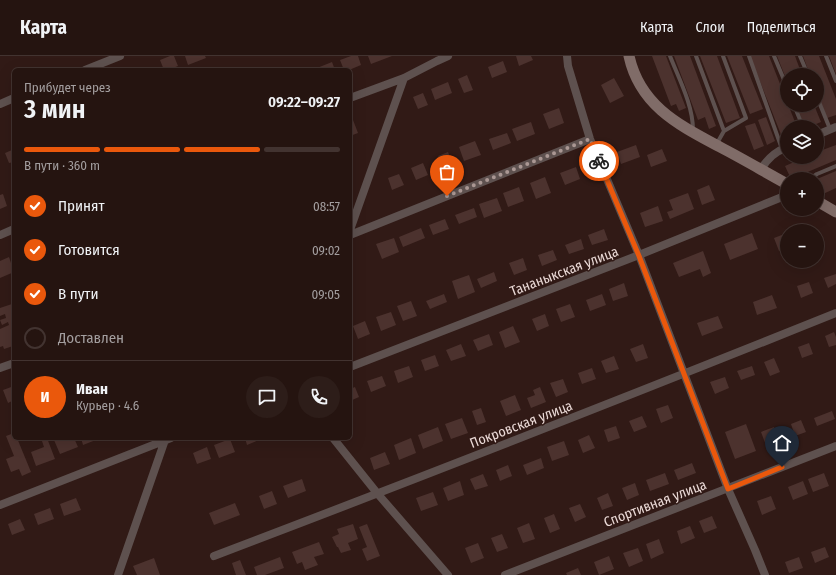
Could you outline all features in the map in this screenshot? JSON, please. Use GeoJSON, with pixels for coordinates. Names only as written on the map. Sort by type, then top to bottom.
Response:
{"type":"FeatureCollection","features":[{"type":"Feature","properties":{"kind":"main road"},"geometry":{"type":"LineString","coordinates":[[629,56],[635,76],[658,108],[671,118],[716,145],[780,180]]}},
{"type":"Feature","properties":{"kind":"main road"},"geometry":{"type":"LineString","coordinates":[[824,204],[835,209]]}},
{"type":"Feature","properties":{"kind":"street"},"geometry":{"type":"LineString","coordinates":[[89,68],[120,56]]}},
{"type":"Feature","properties":{"kind":"street"},"geometry":{"type":"LineString","coordinates":[[352,97],[404,78],[448,56]]}},
{"type":"Feature","properties":{"kind":"street"},"geometry":{"type":"LineString","coordinates":[[567,56],[568,66],[590,139],[639,256],[728,489],[765,575]]}},
{"type":"Feature","properties":{"kind":"street"},"geometry":{"type":"LineString","coordinates":[[352,224],[404,78]]}},
{"type":"Feature","properties":{"kind":"street"},"geometry":{"type":"LineString","coordinates":[[0,104],[12,99]]}},
{"type":"Feature","properties":{"kind":"street"},"geometry":{"type":"LineString","coordinates":[[352,233],[590,139]]}},
{"type":"Feature","properties":{"kind":"street"},"geometry":{"type":"LineString","coordinates":[[761,169],[772,155],[780,150]]}},
{"type":"Feature","properties":{"kind":"street","name":"Тананыкская улица"},"geometry":{"type":"LineString","coordinates":[[352,366],[639,256],[780,198]]}},
{"type":"Feature","properties":{"kind":"street"},"geometry":{"type":"LineString","coordinates":[[0,234],[12,230]]}},
{"type":"Feature","properties":{"kind":"street","name":"Покровская улица"},"geometry":{"type":"LineString","coordinates":[[214,556],[377,494],[836,313]]}},
{"type":"Feature","properties":{"kind":"street"},"geometry":{"type":"LineString","coordinates":[[0,368],[12,364]]}},
{"type":"Feature","properties":{"kind":"street"},"geometry":{"type":"LineString","coordinates":[[0,505],[165,440]]}},
{"type":"Feature","properties":{"kind":"street"},"geometry":{"type":"LineString","coordinates":[[118,575],[168,440]]}},
{"type":"Feature","properties":{"kind":"street"},"geometry":{"type":"LineString","coordinates":[[335,440],[377,494],[448,575]]}},
{"type":"Feature","properties":{"kind":"street","name":"Спортивная улица"},"geometry":{"type":"LineString","coordinates":[[504,575],[836,446]]}},
{"type":"Feature","properties":{"kind":"lane"},"geometry":{"type":"LineString","coordinates":[[670,56],[690,107],[694,132]]}},
{"type":"Feature","properties":{"kind":"lane"},"geometry":{"type":"LineString","coordinates":[[696,56],[724,131]]}},
{"type":"Feature","properties":{"kind":"lane"},"geometry":{"type":"LineString","coordinates":[[716,145],[724,131],[746,118],[723,56]]}},
{"type":"Feature","properties":{"kind":"lane"},"geometry":{"type":"LineString","coordinates":[[748,56],[780,138]]}},
{"type":"Feature","properties":{"kind":"lane"},"geometry":{"type":"LineString","coordinates":[[774,56],[780,70]]}},
{"type":"Feature","properties":{"kind":"lane"},"geometry":{"type":"LineString","coordinates":[[800,56],[805,68]]}},
{"type":"Feature","properties":{"kind":"lane"},"geometry":{"type":"LineString","coordinates":[[826,56],[836,81]]}},
{"type":"Feature","properties":{"kind":"lane"},"geometry":{"type":"LineString","coordinates":[[824,111],[833,128]]}},
{"type":"Feature","properties":{"kind":"lane"},"geometry":{"type":"LineString","coordinates":[[822,172],[836,166]]}},
{"type":"Feature","properties":{"kind":"building"},"geometry":{"type":"Polygon","coordinates":[[[174,56],[178,66],[173,68],[163,68],[160,60],[174,56]]]}},
{"type":"Feature","properties":{"kind":"building"},"geometry":{"type":"Polygon","coordinates":[[[185,56],[205,56],[206,58],[188,65],[185,56]]]}},
{"type":"Feature","properties":{"kind":"building"},"geometry":{"type":"Polygon","coordinates":[[[351,56],[358,56],[361,65],[352,69],[343,68],[340,60],[351,56]]]}},
{"type":"Feature","properties":{"kind":"building"},"geometry":{"type":"Polygon","coordinates":[[[368,56],[392,56],[371,64],[368,56]]]}},
{"type":"Feature","properties":{"kind":"building"},"geometry":{"type":"Polygon","coordinates":[[[516,56],[531,56],[533,60],[519,66],[516,56]]]}},
{"type":"Feature","properties":{"kind":"building"},"geometry":{"type":"Polygon","coordinates":[[[652,56],[666,56],[686,108],[679,111],[676,104],[671,106],[652,56]]]}},
{"type":"Feature","properties":{"kind":"building"},"geometry":{"type":"Polygon","coordinates":[[[674,56],[690,56],[716,126],[709,129],[705,117],[698,120],[674,56]]]}},
{"type":"Feature","properties":{"kind":"building"},"geometry":{"type":"Polygon","coordinates":[[[700,56],[717,56],[740,118],[726,123],[700,56]]]}},
{"type":"Feature","properties":{"kind":"building"},"geometry":{"type":"Polygon","coordinates":[[[727,56],[742,56],[763,109],[750,114],[727,56]]]}},
{"type":"Feature","properties":{"kind":"building"},"geometry":{"type":"Polygon","coordinates":[[[750,56],[769,56],[780,84],[780,112],[791,112],[794,120],[780,120],[780,132],[750,56]]]}},
{"type":"Feature","properties":{"kind":"building"},"geometry":{"type":"Polygon","coordinates":[[[777,56],[795,56],[799,68],[782,68],[777,56]]]}},
{"type":"Feature","properties":{"kind":"building"},"geometry":{"type":"Polygon","coordinates":[[[803,56],[819,56],[824,68],[807,68],[803,56]]]}},
{"type":"Feature","properties":{"kind":"building"},"geometry":{"type":"Polygon","coordinates":[[[829,56],[836,56],[836,74],[829,56]]]}},
{"type":"Feature","properties":{"kind":"building"},"geometry":{"type":"Polygon","coordinates":[[[503,61],[507,72],[492,78],[488,67],[503,61]]]}},
{"type":"Feature","properties":{"kind":"building"},"geometry":{"type":"Polygon","coordinates":[[[332,62],[334,68],[317,68],[332,62]]]}},
{"type":"Feature","properties":{"kind":"building"},"geometry":{"type":"Polygon","coordinates":[[[824,69],[836,99],[836,115],[827,118],[824,110],[824,69]]]}},
{"type":"Feature","properties":{"kind":"building"},"geometry":{"type":"Polygon","coordinates":[[[467,75],[473,90],[464,93],[458,79],[467,75]]]}},
{"type":"Feature","properties":{"kind":"building"},"geometry":{"type":"Polygon","coordinates":[[[614,78],[624,96],[610,103],[601,85],[614,78]]]}},
{"type":"Feature","properties":{"kind":"building"},"geometry":{"type":"Polygon","coordinates":[[[448,82],[452,93],[435,100],[431,89],[448,82]]]}},
{"type":"Feature","properties":{"kind":"building"},"geometry":{"type":"Polygon","coordinates":[[[423,93],[428,105],[418,109],[413,97],[423,93]]]}},
{"type":"Feature","properties":{"kind":"building"},"geometry":{"type":"Polygon","coordinates":[[[559,108],[564,123],[549,129],[543,114],[559,108]]]}},
{"type":"Feature","properties":{"kind":"building"},"geometry":{"type":"Polygon","coordinates":[[[799,112],[817,112],[820,120],[802,120],[799,112]]]}},
{"type":"Feature","properties":{"kind":"building"},"geometry":{"type":"Polygon","coordinates":[[[766,117],[775,141],[767,145],[758,120],[766,117]]]}},
{"type":"Feature","properties":{"kind":"building"},"geometry":{"type":"Polygon","coordinates":[[[352,120],[358,133],[352,135],[352,120]]]}},
{"type":"Feature","properties":{"kind":"building"},"geometry":{"type":"Polygon","coordinates":[[[531,122],[535,134],[517,141],[512,129],[531,122]]]}},
{"type":"Feature","properties":{"kind":"building"},"geometry":{"type":"Polygon","coordinates":[[[755,123],[764,146],[754,150],[745,126],[755,123]]]}},
{"type":"Feature","properties":{"kind":"building"},"geometry":{"type":"Polygon","coordinates":[[[507,133],[511,143],[493,150],[489,139],[507,133]]]}},
{"type":"Feature","properties":{"kind":"building"},"geometry":{"type":"Polygon","coordinates":[[[475,141],[481,155],[464,161],[459,147],[475,141]]]}},
{"type":"Feature","properties":{"kind":"building"},"geometry":{"type":"Polygon","coordinates":[[[636,145],[640,157],[621,164],[617,152],[636,145]]]}},
{"type":"Feature","properties":{"kind":"building"},"geometry":{"type":"Polygon","coordinates":[[[836,145],[836,160],[808,172],[788,172],[785,166],[790,164],[824,164],[824,149],[836,145]]]}},
{"type":"Feature","properties":{"kind":"building"},"geometry":{"type":"Polygon","coordinates":[[[662,149],[667,161],[651,167],[647,155],[662,149]]]}},
{"type":"Feature","properties":{"kind":"building"},"geometry":{"type":"Polygon","coordinates":[[[12,150],[12,162],[9,163],[5,153],[12,150]]]}},
{"type":"Feature","properties":{"kind":"building"},"geometry":{"type":"Polygon","coordinates":[[[448,152],[454,167],[444,171],[438,156],[448,152]]]}},
{"type":"Feature","properties":{"kind":"building"},"geometry":{"type":"Polygon","coordinates":[[[423,163],[428,175],[416,180],[411,168],[423,163]]]}},
{"type":"Feature","properties":{"kind":"building"},"geometry":{"type":"Polygon","coordinates":[[[576,167],[580,179],[565,185],[560,173],[576,167]]]}},
{"type":"Feature","properties":{"kind":"building"},"geometry":{"type":"Polygon","coordinates":[[[836,171],[836,188],[824,194],[824,176],[836,171]]]}},
{"type":"Feature","properties":{"kind":"building"},"geometry":{"type":"Polygon","coordinates":[[[399,174],[404,185],[392,190],[388,178],[399,174]]]}},
{"type":"Feature","properties":{"kind":"building"},"geometry":{"type":"Polygon","coordinates":[[[545,177],[551,193],[536,199],[530,183],[545,177]]]}},
{"type":"Feature","properties":{"kind":"building"},"geometry":{"type":"Polygon","coordinates":[[[709,185],[715,200],[702,205],[697,190],[709,185]]]}},
{"type":"Feature","properties":{"kind":"building"},"geometry":{"type":"Polygon","coordinates":[[[519,187],[524,201],[508,207],[503,193],[519,187]]]}},
{"type":"Feature","properties":{"kind":"building"},"geometry":{"type":"Polygon","coordinates":[[[688,193],[694,209],[670,219],[667,212],[673,210],[669,200],[688,193]]]}},
{"type":"Feature","properties":{"kind":"building"},"geometry":{"type":"Polygon","coordinates":[[[3,194],[7,206],[0,209],[0,195],[3,194]]]}},
{"type":"Feature","properties":{"kind":"building"},"geometry":{"type":"Polygon","coordinates":[[[497,198],[502,211],[484,218],[479,204],[497,198]]]}},
{"type":"Feature","properties":{"kind":"building"},"geometry":{"type":"Polygon","coordinates":[[[658,206],[663,221],[645,227],[640,213],[658,206]]]}},
{"type":"Feature","properties":{"kind":"building"},"geometry":{"type":"Polygon","coordinates":[[[474,208],[477,217],[459,224],[455,215],[474,208]]]}},
{"type":"Feature","properties":{"kind":"building"},"geometry":{"type":"Polygon","coordinates":[[[445,219],[449,229],[433,235],[429,225],[445,219]]]}},
{"type":"Feature","properties":{"kind":"building"},"geometry":{"type":"Polygon","coordinates":[[[421,228],[425,238],[403,247],[399,237],[421,228]]]}},
{"type":"Feature","properties":{"kind":"building"},"geometry":{"type":"Polygon","coordinates":[[[604,229],[608,240],[592,245],[588,235],[604,229]]]}},
{"type":"Feature","properties":{"kind":"building"},"geometry":{"type":"Polygon","coordinates":[[[752,233],[758,249],[730,260],[724,244],[752,233]]]}},
{"type":"Feature","properties":{"kind":"building"},"geometry":{"type":"Polygon","coordinates":[[[780,236],[780,251],[779,251],[774,238],[780,236]]]}},
{"type":"Feature","properties":{"kind":"building"},"geometry":{"type":"Polygon","coordinates":[[[394,238],[399,252],[382,259],[376,244],[394,238]]]}},
{"type":"Feature","properties":{"kind":"building"},"geometry":{"type":"Polygon","coordinates":[[[581,239],[584,249],[569,254],[565,245],[581,239]]]}},
{"type":"Feature","properties":{"kind":"building"},"geometry":{"type":"Polygon","coordinates":[[[553,250],[557,260],[542,266],[538,255],[553,250]]]}},
{"type":"Feature","properties":{"kind":"building"},"geometry":{"type":"Polygon","coordinates":[[[703,251],[711,273],[703,277],[700,269],[679,277],[673,263],[703,251]]]}},
{"type":"Feature","properties":{"kind":"building"},"geometry":{"type":"Polygon","coordinates":[[[9,257],[12,266],[12,273],[0,278],[0,261],[9,257]]]}},
{"type":"Feature","properties":{"kind":"building"},"geometry":{"type":"Polygon","coordinates":[[[523,258],[527,270],[514,275],[509,263],[523,258]]]}},
{"type":"Feature","properties":{"kind":"building"},"geometry":{"type":"Polygon","coordinates":[[[494,272],[497,281],[481,288],[477,279],[494,272]]]}},
{"type":"Feature","properties":{"kind":"building"},"geometry":{"type":"Polygon","coordinates":[[[836,274],[836,284],[828,288],[824,278],[836,274]]]}},
{"type":"Feature","properties":{"kind":"building"},"geometry":{"type":"Polygon","coordinates":[[[469,275],[475,292],[458,299],[452,281],[469,275]]]}},
{"type":"Feature","properties":{"kind":"building"},"geometry":{"type":"Polygon","coordinates":[[[809,282],[813,293],[801,298],[797,286],[809,282]]]}},
{"type":"Feature","properties":{"kind":"building"},"geometry":{"type":"Polygon","coordinates":[[[624,283],[628,296],[613,301],[609,289],[624,283]]]}},
{"type":"Feature","properties":{"kind":"building"},"geometry":{"type":"Polygon","coordinates":[[[444,294],[447,302],[430,309],[426,301],[444,294]]]}},
{"type":"Feature","properties":{"kind":"building"},"geometry":{"type":"Polygon","coordinates":[[[602,294],[606,305],[590,311],[586,300],[602,294]]]}},
{"type":"Feature","properties":{"kind":"building"},"geometry":{"type":"Polygon","coordinates":[[[772,295],[777,308],[757,315],[753,302],[772,295]]]}},
{"type":"Feature","properties":{"kind":"building"},"geometry":{"type":"Polygon","coordinates":[[[411,301],[417,316],[403,321],[397,306],[411,301]]]}},
{"type":"Feature","properties":{"kind":"building"},"geometry":{"type":"Polygon","coordinates":[[[12,304],[12,346],[4,349],[3,346],[0,347],[0,329],[9,325],[8,322],[2,325],[0,320],[6,318],[5,314],[0,316],[0,308],[12,304]]]}},
{"type":"Feature","properties":{"kind":"building"},"geometry":{"type":"Polygon","coordinates":[[[570,304],[575,317],[561,322],[556,309],[570,304]]]}},
{"type":"Feature","properties":{"kind":"building"},"geometry":{"type":"Polygon","coordinates":[[[391,312],[396,325],[381,331],[376,317],[391,312]]]}},
{"type":"Feature","properties":{"kind":"building"},"geometry":{"type":"Polygon","coordinates":[[[545,314],[549,326],[537,331],[532,319],[545,314]]]}},
{"type":"Feature","properties":{"kind":"building"},"geometry":{"type":"Polygon","coordinates":[[[718,316],[723,328],[702,336],[697,323],[718,316]]]}},
{"type":"Feature","properties":{"kind":"building"},"geometry":{"type":"Polygon","coordinates":[[[365,321],[370,334],[358,339],[353,326],[365,321]]]}},
{"type":"Feature","properties":{"kind":"building"},"geometry":{"type":"Polygon","coordinates":[[[513,326],[520,342],[505,348],[499,332],[513,326]]]}},
{"type":"Feature","properties":{"kind":"building"},"geometry":{"type":"Polygon","coordinates":[[[834,332],[836,337],[836,345],[829,347],[825,336],[834,332]]]}},
{"type":"Feature","properties":{"kind":"building"},"geometry":{"type":"Polygon","coordinates":[[[489,334],[493,345],[478,351],[473,340],[489,334]]]}},
{"type":"Feature","properties":{"kind":"building"},"geometry":{"type":"Polygon","coordinates":[[[809,343],[813,354],[802,358],[798,347],[809,343]]]}},
{"type":"Feature","properties":{"kind":"building"},"geometry":{"type":"Polygon","coordinates":[[[461,344],[466,356],[451,361],[446,350],[461,344]]]}},
{"type":"Feature","properties":{"kind":"building"},"geometry":{"type":"Polygon","coordinates":[[[643,344],[648,358],[636,362],[630,349],[643,344]]]}},
{"type":"Feature","properties":{"kind":"building"},"geometry":{"type":"Polygon","coordinates":[[[435,355],[439,366],[425,371],[421,360],[435,355]]]}},
{"type":"Feature","properties":{"kind":"building"},"geometry":{"type":"Polygon","coordinates":[[[614,356],[619,369],[606,373],[601,361],[614,356]]]}},
{"type":"Feature","properties":{"kind":"building"},"geometry":{"type":"Polygon","coordinates":[[[774,358],[780,372],[770,376],[764,362],[774,358]]]}},
{"type":"Feature","properties":{"kind":"building"},"geometry":{"type":"Polygon","coordinates":[[[409,366],[413,377],[398,383],[394,371],[409,366]]]}},
{"type":"Feature","properties":{"kind":"building"},"geometry":{"type":"Polygon","coordinates":[[[752,366],[755,375],[741,380],[737,371],[752,366]]]}},
{"type":"Feature","properties":{"kind":"building"},"geometry":{"type":"Polygon","coordinates":[[[592,368],[596,379],[582,384],[578,373],[592,368]]]}},
{"type":"Feature","properties":{"kind":"building"},"geometry":{"type":"Polygon","coordinates":[[[382,376],[386,386],[371,392],[367,381],[382,376]]]}},
{"type":"Feature","properties":{"kind":"building"},"geometry":{"type":"Polygon","coordinates":[[[725,377],[729,388],[715,394],[710,382],[725,377]]]}},
{"type":"Feature","properties":{"kind":"building"},"geometry":{"type":"Polygon","coordinates":[[[563,379],[568,392],[556,397],[550,383],[563,379]]]}},
{"type":"Feature","properties":{"kind":"building"},"geometry":{"type":"Polygon","coordinates":[[[12,387],[12,401],[8,403],[3,390],[12,387]]]}},
{"type":"Feature","properties":{"kind":"building"},"geometry":{"type":"Polygon","coordinates":[[[355,387],[359,397],[352,400],[352,388],[355,387]]]}},
{"type":"Feature","properties":{"kind":"building"},"geometry":{"type":"Polygon","coordinates":[[[540,387],[546,402],[531,408],[527,398],[535,395],[533,390],[540,387]]]}},
{"type":"Feature","properties":{"kind":"building"},"geometry":{"type":"Polygon","coordinates":[[[515,395],[521,410],[506,416],[500,401],[515,395]]]}},
{"type":"Feature","properties":{"kind":"building"},"geometry":{"type":"Polygon","coordinates":[[[668,405],[673,418],[661,423],[656,409],[668,405]]]}},
{"type":"Feature","properties":{"kind":"building"},"geometry":{"type":"Polygon","coordinates":[[[481,408],[486,422],[477,425],[472,411],[481,408]]]}},
{"type":"Feature","properties":{"kind":"building"},"geometry":{"type":"Polygon","coordinates":[[[832,411],[835,419],[817,426],[814,418],[832,411]]]}},
{"type":"Feature","properties":{"kind":"building"},"geometry":{"type":"Polygon","coordinates":[[[642,416],[647,427],[634,432],[629,421],[642,416]]]}},
{"type":"Feature","properties":{"kind":"building"},"geometry":{"type":"Polygon","coordinates":[[[462,418],[468,433],[451,439],[445,424],[462,418]]]}},
{"type":"Feature","properties":{"kind":"building"},"geometry":{"type":"Polygon","coordinates":[[[801,420],[806,432],[795,436],[791,424],[801,420]]]}},
{"type":"Feature","properties":{"kind":"building"},"geometry":{"type":"Polygon","coordinates":[[[746,424],[756,451],[735,459],[725,432],[746,424]]]}},
{"type":"Feature","properties":{"kind":"building"},"geometry":{"type":"Polygon","coordinates":[[[616,426],[620,438],[608,442],[604,430],[616,426]]]}},
{"type":"Feature","properties":{"kind":"building"},"geometry":{"type":"Polygon","coordinates":[[[438,427],[443,441],[423,449],[418,435],[438,427]]]}},
{"type":"Feature","properties":{"kind":"building"},"geometry":{"type":"Polygon","coordinates":[[[774,427],[780,443],[767,448],[761,432],[774,427]]]}},
{"type":"Feature","properties":{"kind":"building"},"geometry":{"type":"Polygon","coordinates":[[[12,434],[12,440],[18,440],[31,472],[22,476],[19,469],[11,472],[6,459],[14,456],[6,436],[12,434]]]}},
{"type":"Feature","properties":{"kind":"building"},"geometry":{"type":"Polygon","coordinates":[[[589,435],[595,448],[583,453],[578,440],[589,435]]]}},
{"type":"Feature","properties":{"kind":"building"},"geometry":{"type":"Polygon","coordinates":[[[411,438],[416,453],[399,460],[394,445],[411,438]]]}},
{"type":"Feature","properties":{"kind":"building"},"geometry":{"type":"Polygon","coordinates":[[[42,440],[48,440],[55,459],[36,466],[31,452],[44,447],[42,440]]]}},
{"type":"Feature","properties":{"kind":"building"},"geometry":{"type":"Polygon","coordinates":[[[54,440],[75,440],[78,447],[60,454],[54,440]]]}},
{"type":"Feature","properties":{"kind":"building"},"geometry":{"type":"Polygon","coordinates":[[[82,440],[96,440],[83,445],[82,440]]]}},
{"type":"Feature","properties":{"kind":"building"},"geometry":{"type":"Polygon","coordinates":[[[230,440],[235,452],[219,458],[214,445],[230,440]]]}},
{"type":"Feature","properties":{"kind":"building"},"geometry":{"type":"Polygon","coordinates":[[[246,440],[259,440],[247,445],[246,440]]]}},
{"type":"Feature","properties":{"kind":"building"},"geometry":{"type":"Polygon","coordinates":[[[564,441],[569,455],[552,461],[547,447],[564,441]]]}},
{"type":"Feature","properties":{"kind":"building"},"geometry":{"type":"Polygon","coordinates":[[[207,447],[211,459],[197,464],[193,453],[207,447]]]}},
{"type":"Feature","properties":{"kind":"building"},"geometry":{"type":"Polygon","coordinates":[[[385,452],[390,464],[374,470],[370,458],[385,452]]]}},
{"type":"Feature","properties":{"kind":"building"},"geometry":{"type":"Polygon","coordinates":[[[541,458],[544,468],[527,475],[523,465],[541,458]]]}},
{"type":"Feature","properties":{"kind":"building"},"geometry":{"type":"Polygon","coordinates":[[[692,463],[696,473],[678,480],[674,470],[692,463]]]}},
{"type":"Feature","properties":{"kind":"building"},"geometry":{"type":"Polygon","coordinates":[[[508,465],[512,476],[500,481],[496,470],[508,465]]]}},
{"type":"Feature","properties":{"kind":"building"},"geometry":{"type":"Polygon","coordinates":[[[665,473],[669,484],[650,491],[646,480],[665,473]]]}},
{"type":"Feature","properties":{"kind":"building"},"geometry":{"type":"Polygon","coordinates":[[[824,473],[829,486],[813,492],[808,479],[824,473]]]}},
{"type":"Feature","properties":{"kind":"building"},"geometry":{"type":"Polygon","coordinates":[[[483,474],[488,486],[475,490],[470,479],[483,474]]]}},
{"type":"Feature","properties":{"kind":"building"},"geometry":{"type":"Polygon","coordinates":[[[302,479],[306,491],[288,498],[283,486],[302,479]]]}},
{"type":"Feature","properties":{"kind":"building"},"geometry":{"type":"Polygon","coordinates":[[[460,481],[464,495],[448,501],[443,488],[460,481]]]}},
{"type":"Feature","properties":{"kind":"building"},"geometry":{"type":"Polygon","coordinates":[[[803,481],[808,494],[793,500],[788,487],[803,481]]]}},
{"type":"Feature","properties":{"kind":"building"},"geometry":{"type":"Polygon","coordinates":[[[635,483],[639,495],[627,500],[622,488],[635,483]]]}},
{"type":"Feature","properties":{"kind":"building"},"geometry":{"type":"Polygon","coordinates":[[[272,491],[277,504],[264,509],[259,496],[272,491]]]}},
{"type":"Feature","properties":{"kind":"building"},"geometry":{"type":"Polygon","coordinates":[[[433,492],[438,505],[421,511],[416,498],[433,492]]]}},
{"type":"Feature","properties":{"kind":"building"},"geometry":{"type":"Polygon","coordinates":[[[608,493],[613,506],[602,510],[597,498],[608,493]]]}},
{"type":"Feature","properties":{"kind":"building"},"geometry":{"type":"Polygon","coordinates":[[[771,496],[776,509],[762,515],[757,501],[771,496]]]}},
{"type":"Feature","properties":{"kind":"building"},"geometry":{"type":"Polygon","coordinates":[[[76,498],[81,510],[64,516],[60,504],[76,498]]]}},
{"type":"Feature","properties":{"kind":"building"},"geometry":{"type":"Polygon","coordinates":[[[235,503],[240,515],[214,525],[209,513],[235,503]]]}},
{"type":"Feature","properties":{"kind":"building"},"geometry":{"type":"Polygon","coordinates":[[[580,504],[586,517],[575,522],[569,508],[580,504]]]}},
{"type":"Feature","properties":{"kind":"building"},"geometry":{"type":"Polygon","coordinates":[[[50,508],[54,519],[38,525],[34,514],[50,508]]]}},
{"type":"Feature","properties":{"kind":"building"},"geometry":{"type":"Polygon","coordinates":[[[554,514],[560,529],[550,533],[544,518],[554,514]]]}},
{"type":"Feature","properties":{"kind":"building"},"geometry":{"type":"Polygon","coordinates":[[[712,516],[717,528],[704,533],[699,521],[712,516]]]}},
{"type":"Feature","properties":{"kind":"building"},"geometry":{"type":"Polygon","coordinates":[[[20,519],[25,530],[12,535],[8,524],[20,519]]]}},
{"type":"Feature","properties":{"kind":"building"},"geometry":{"type":"Polygon","coordinates":[[[529,523],[535,539],[523,543],[517,528],[529,523]]]}},
{"type":"Feature","properties":{"kind":"building"},"geometry":{"type":"Polygon","coordinates":[[[353,524],[358,539],[348,543],[351,550],[341,553],[332,537],[339,534],[337,529],[353,524]]]}},
{"type":"Feature","properties":{"kind":"building"},"geometry":{"type":"Polygon","coordinates":[[[367,524],[380,556],[367,561],[362,549],[367,547],[359,527],[367,524]]]}},
{"type":"Feature","properties":{"kind":"building"},"geometry":{"type":"Polygon","coordinates":[[[690,526],[695,538],[681,544],[677,531],[690,526]]]}},
{"type":"Feature","properties":{"kind":"building"},"geometry":{"type":"Polygon","coordinates":[[[502,534],[508,548],[497,552],[491,538],[502,534]]]}},
{"type":"Feature","properties":{"kind":"building"},"geometry":{"type":"Polygon","coordinates":[[[659,539],[664,553],[651,559],[646,544],[659,539]]]}},
{"type":"Feature","properties":{"kind":"building"},"geometry":{"type":"Polygon","coordinates":[[[319,542],[324,554],[314,557],[318,565],[305,570],[302,562],[297,564],[292,552],[319,542]]]}},
{"type":"Feature","properties":{"kind":"building"},"geometry":{"type":"Polygon","coordinates":[[[478,543],[484,558],[471,563],[465,548],[478,543]]]}},
{"type":"Feature","properties":{"kind":"building"},"geometry":{"type":"Polygon","coordinates":[[[825,547],[829,557],[815,563],[811,552],[825,547]]]}},
{"type":"Feature","properties":{"kind":"building"},"geometry":{"type":"Polygon","coordinates":[[[638,548],[643,561],[629,567],[623,553],[638,548]]]}},
{"type":"Feature","properties":{"kind":"building"},"geometry":{"type":"Polygon","coordinates":[[[609,556],[614,569],[599,575],[594,562],[609,556]]]}},
{"type":"Feature","properties":{"kind":"building"},"geometry":{"type":"Polygon","coordinates":[[[280,557],[284,568],[265,575],[257,575],[254,567],[280,557]]]}},
{"type":"Feature","properties":{"kind":"building"},"geometry":{"type":"Polygon","coordinates":[[[799,557],[803,568],[789,573],[785,562],[799,557]]]}},
{"type":"Feature","properties":{"kind":"building"},"geometry":{"type":"Polygon","coordinates":[[[154,558],[160,575],[137,575],[133,566],[154,558]]]}},
{"type":"Feature","properties":{"kind":"building"},"geometry":{"type":"Polygon","coordinates":[[[240,560],[246,575],[236,575],[232,563],[240,560]]]}},
{"type":"Feature","properties":{"kind":"building"},"geometry":{"type":"Polygon","coordinates":[[[578,568],[581,575],[567,575],[566,573],[578,568]]]}},
{"type":"Feature","properties":{"kind":"way so far"},"geometry":{"type":"LineString","coordinates":[[447,196],[590,139],[599,161]]}},
{"type":"Feature","properties":{"kind":"route"},"geometry":{"type":"LineString","coordinates":[[599,161],[639,256],[728,489],[782,467]]}}]}
